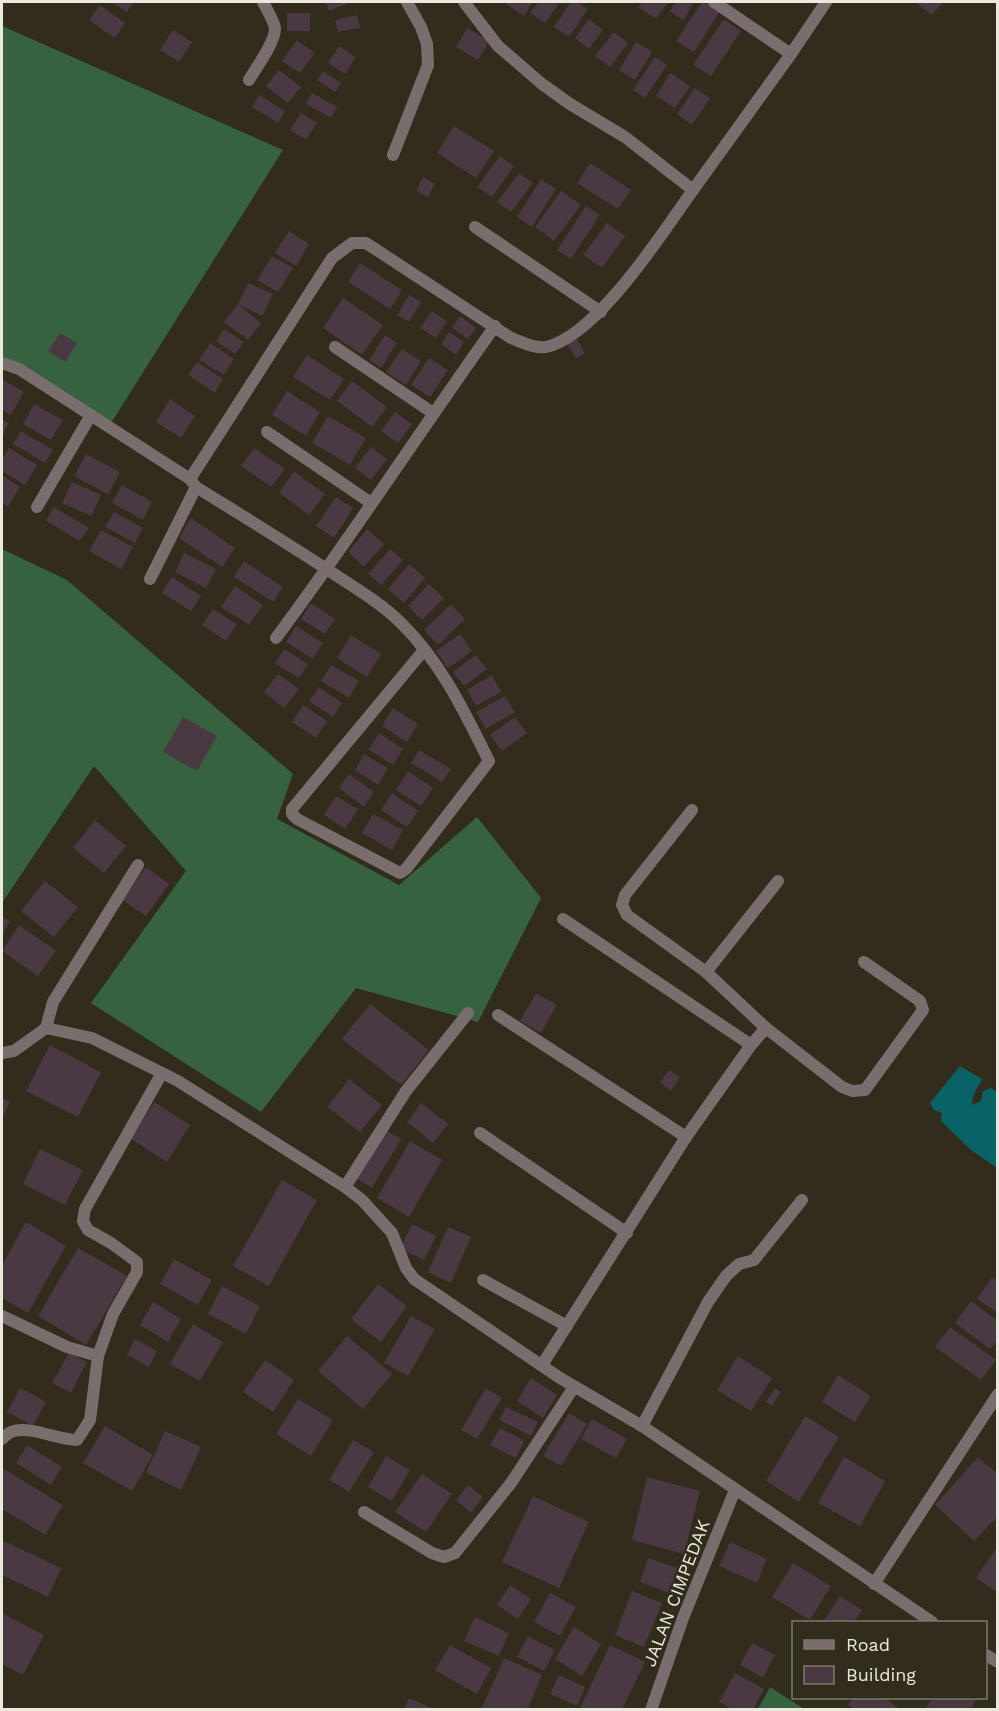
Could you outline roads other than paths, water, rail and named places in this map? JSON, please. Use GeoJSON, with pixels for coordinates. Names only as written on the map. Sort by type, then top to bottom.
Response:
{"type":"FeatureCollection","features":[{"type":"Feature","properties":{"kind":"street"},"geometry":{"type":"LineString","coordinates":[[249,80],[273,38],[275,30],[272,19],[262,2]]}},
{"type":"Feature","properties":{"kind":"street"},"geometry":{"type":"LineString","coordinates":[[393,155],[428,65],[427,44],[421,27],[407,2]]}},
{"type":"Feature","properties":{"kind":"street"},"geometry":{"type":"LineString","coordinates":[[464,2],[498,46],[542,84],[625,137],[693,190]]}},
{"type":"Feature","properties":{"kind":"street"},"geometry":{"type":"LineString","coordinates":[[714,2],[791,54]]}},
{"type":"Feature","properties":{"kind":"street"},"geometry":{"type":"LineString","coordinates":[[150,579],[193,483],[333,258],[352,243],[366,243],[519,341],[543,348],[556,344],[601,312],[650,251],[826,2]]}},
{"type":"Feature","properties":{"kind":"street"},"geometry":{"type":"LineString","coordinates":[[475,227],[601,312]]}},
{"type":"Feature","properties":{"kind":"street"},"geometry":{"type":"LineString","coordinates":[[276,638],[327,570],[495,326]]}},
{"type":"Feature","properties":{"kind":"street"},"geometry":{"type":"LineString","coordinates":[[335,347],[433,413]]}},
{"type":"Feature","properties":{"kind":"street"},"geometry":{"type":"LineString","coordinates":[[2,363],[19,369],[373,600],[401,623],[423,650],[456,695],[489,761],[406,869],[400,873],[297,819],[292,814],[292,809],[423,650]]}},
{"type":"Feature","properties":{"kind":"street"},"geometry":{"type":"LineString","coordinates":[[37,507],[91,415]]}},
{"type":"Feature","properties":{"kind":"street"},"geometry":{"type":"LineString","coordinates":[[267,432],[371,503]]}},
{"type":"Feature","properties":{"kind":"street"},"geometry":{"type":"LineString","coordinates":[[692,810],[625,895],[622,905],[627,915],[706,972],[766,1028],[842,1087],[852,1091],[864,1090],[922,1010],[921,1001],[864,962]]}},
{"type":"Feature","properties":{"kind":"street"},"geometry":{"type":"LineString","coordinates":[[2,1053],[14,1051],[45,1028],[53,1002],[138,865]]}},
{"type":"Feature","properties":{"kind":"street"},"geometry":{"type":"LineString","coordinates":[[706,972],[778,881]]}},
{"type":"Feature","properties":{"kind":"street"},"geometry":{"type":"LineString","coordinates":[[563,920],[751,1045]]}},
{"type":"Feature","properties":{"kind":"street"},"geometry":{"type":"LineString","coordinates":[[345,1188],[406,1091],[468,1013]]}},
{"type":"Feature","properties":{"kind":"street"},"geometry":{"type":"LineString","coordinates":[[498,1015],[687,1137]]}},
{"type":"Feature","properties":{"kind":"street"},"geometry":{"type":"LineString","coordinates":[[45,1028],[92,1038],[162,1073],[286,1148],[362,1200],[392,1233],[406,1268],[414,1279],[574,1387],[642,1426],[929,1621]]}},
{"type":"Feature","properties":{"kind":"street"},"geometry":{"type":"LineString","coordinates":[[542,1365],[687,1137],[751,1045],[766,1028]]}},
{"type":"Feature","properties":{"kind":"street"},"geometry":{"type":"LineString","coordinates":[[2,1439],[15,1431],[27,1431],[76,1440],[90,1420],[98,1356],[113,1314],[137,1272],[136,1262],[111,1243],[88,1230],[83,1221],[85,1209],[112,1165],[162,1073]]}},
{"type":"Feature","properties":{"kind":"street"},"geometry":{"type":"LineString","coordinates":[[480,1132],[627,1233]]}},
{"type":"Feature","properties":{"kind":"street"},"geometry":{"type":"LineString","coordinates":[[642,1426],[708,1302],[726,1276],[739,1264],[754,1260],[802,1200]]}},
{"type":"Feature","properties":{"kind":"street"},"geometry":{"type":"LineString","coordinates":[[483,1280],[567,1326]]}},
{"type":"Feature","properties":{"kind":"street"},"geometry":{"type":"LineString","coordinates":[[2,1317],[67,1347],[98,1356]]}},
{"type":"Feature","properties":{"kind":"street"},"geometry":{"type":"LineString","coordinates":[[364,1512],[432,1553],[444,1557],[455,1553],[511,1483],[574,1387]]}},
{"type":"Feature","properties":{"kind":"street"},"geometry":{"type":"LineString","coordinates":[[874,1584],[998,1394]]}},
{"type":"Feature","properties":{"kind":"street","name":"JALAN CIMPEDAK"},"geometry":{"type":"LineString","coordinates":[[651,1710],[683,1618],[735,1490]]}},
{"type":"Feature","properties":{"kind":"water"},"geometry":{"type":"Polygon","coordinates":[[[960,1066],[982,1079],[973,1096],[972,1105],[981,1101],[983,1091],[991,1088],[997,1092],[997,1168],[971,1150],[941,1121],[942,1113],[934,1110],[930,1103],[960,1066]]]}}]}
